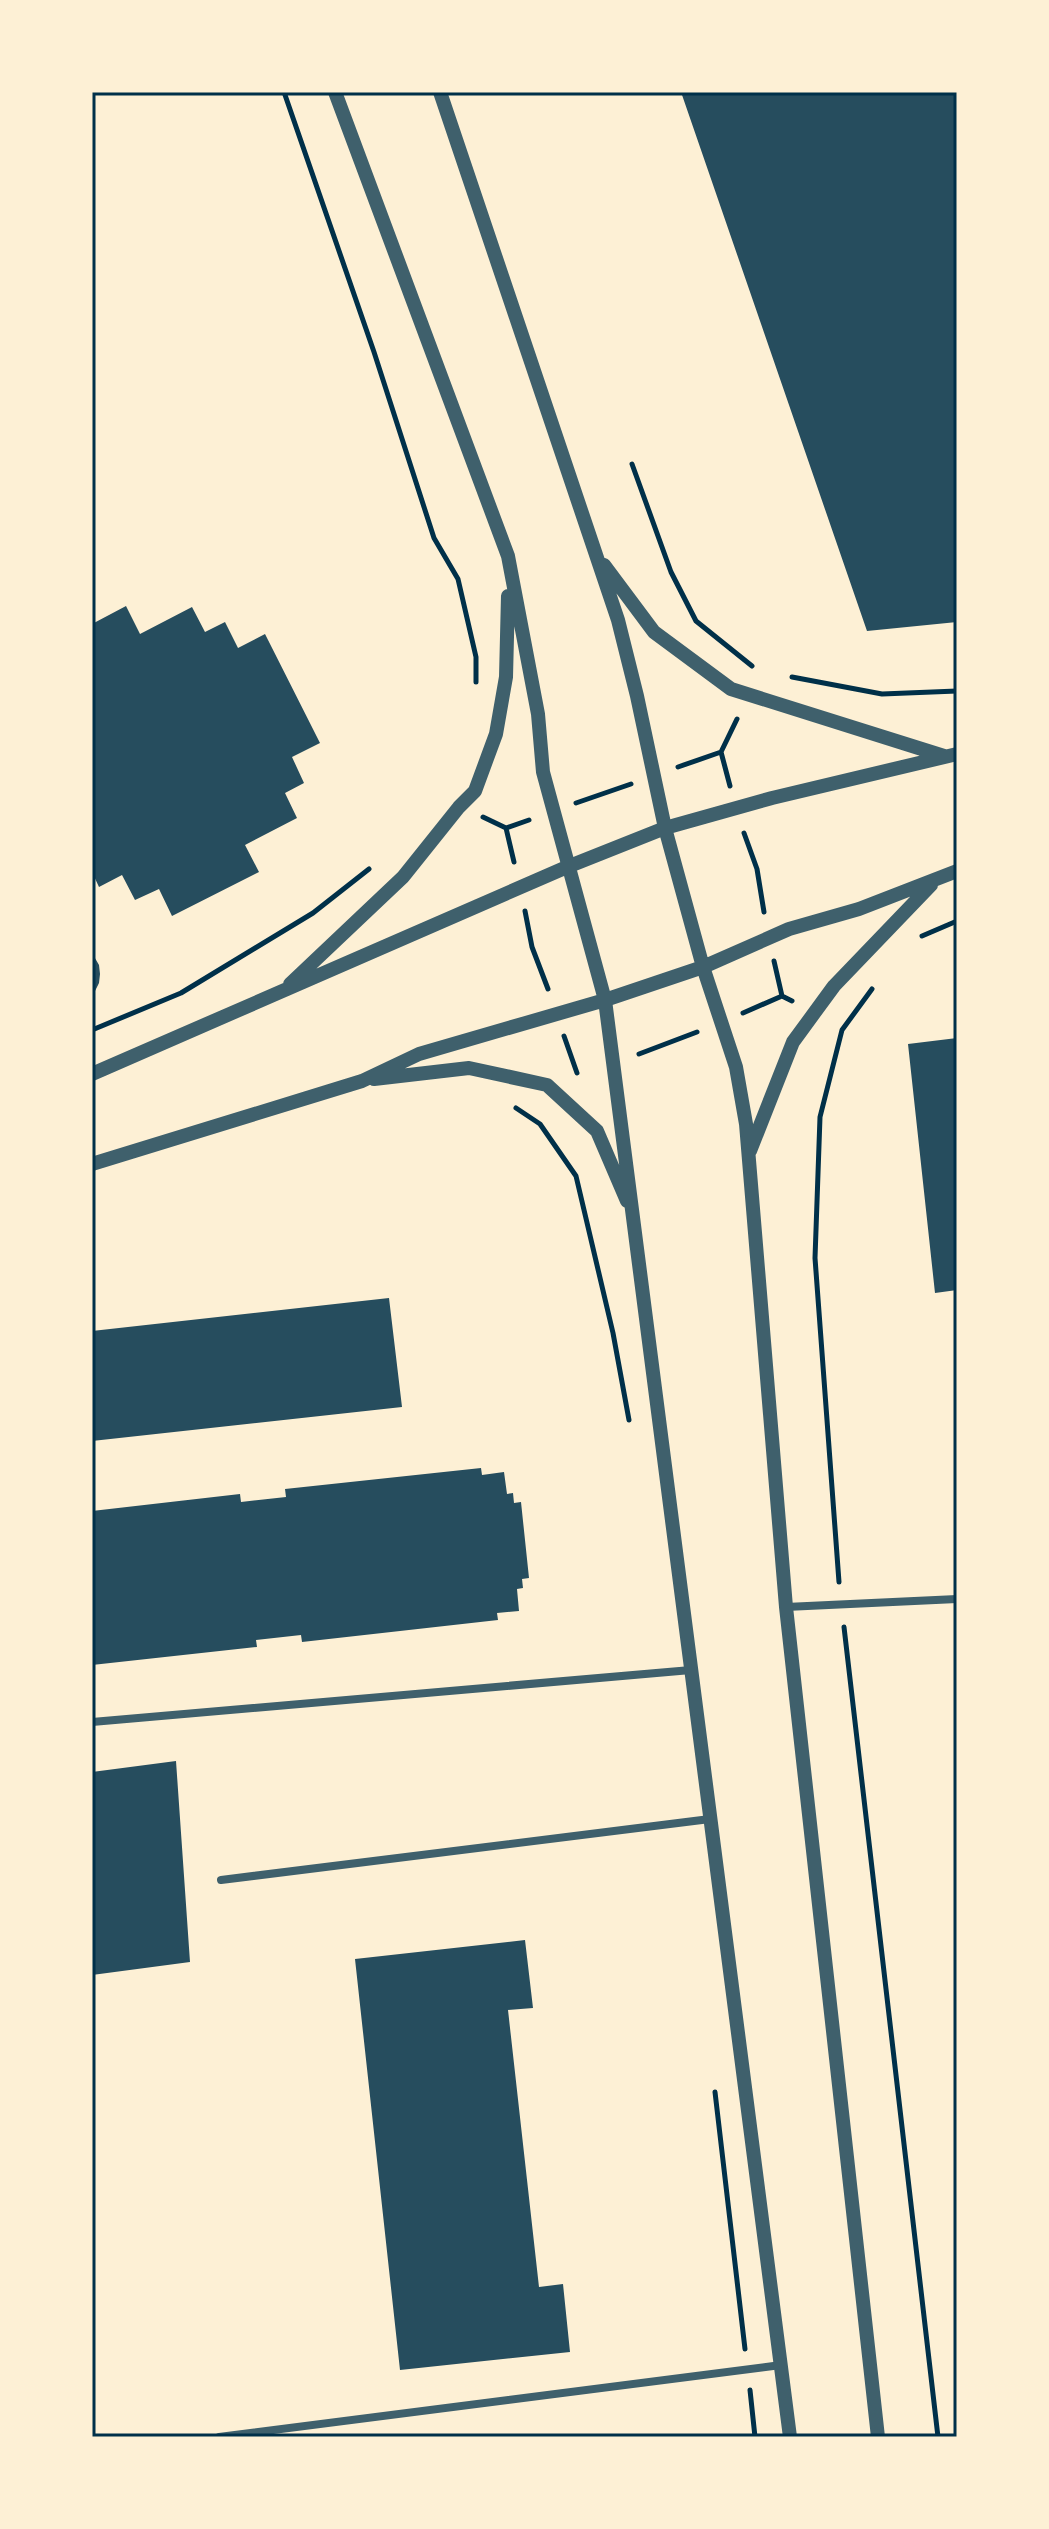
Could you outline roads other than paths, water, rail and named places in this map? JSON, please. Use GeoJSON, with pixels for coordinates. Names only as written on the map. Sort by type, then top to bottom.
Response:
{"type":"FeatureCollection","features":[{"type":"Feature","properties":{"kind":"street"},"geometry":{"type":"LineString","coordinates":[[335,92],[508,556],[538,714],[543,772],[605,1000],[790,2437]]}},
{"type":"Feature","properties":{"kind":"street"},"geometry":{"type":"LineString","coordinates":[[440,92],[618,620],[665,828],[703,967],[736,1067],[749,1155],[786,1607],[878,2437]]}},
{"type":"Feature","properties":{"kind":"street"},"geometry":{"type":"LineString","coordinates":[[595,553],[654,632],[731,689],[749,697],[951,755]]}},
{"type":"Feature","properties":{"kind":"street"},"geometry":{"type":"LineString","coordinates":[[282,992],[403,877],[475,791],[496,734],[506,677],[508,556]]}},
{"type":"Feature","properties":{"kind":"street"},"geometry":{"type":"LineString","coordinates":[[92,1074],[520,887],[665,828],[735,807],[951,755]]}},
{"type":"Feature","properties":{"kind":"street"},"geometry":{"type":"LineString","coordinates":[[92,1164],[362,1081],[419,1054],[605,1000],[703,967],[789,929],[859,909],[957,871]]}},
{"type":"Feature","properties":{"kind":"street"},"geometry":{"type":"LineString","coordinates":[[749,1155],[793,1042],[834,986],[936,880]]}},
{"type":"Feature","properties":{"kind":"street"},"geometry":{"type":"LineString","coordinates":[[362,1081],[469,1068],[547,1085],[597,1131],[634,1219]]}},
{"type":"Feature","properties":{"kind":"street"},"geometry":{"type":"LineString","coordinates":[[786,1607],[957,1599]]}},
{"type":"Feature","properties":{"kind":"street"},"geometry":{"type":"LineString","coordinates":[[92,1722],[691,1670]]}},
{"type":"Feature","properties":{"kind":"street"},"geometry":{"type":"LineString","coordinates":[[221,1880],[710,1819]]}},
{"type":"Feature","properties":{"kind":"street"},"geometry":{"type":"LineString","coordinates":[[219,2437],[781,2365]]}}]}
